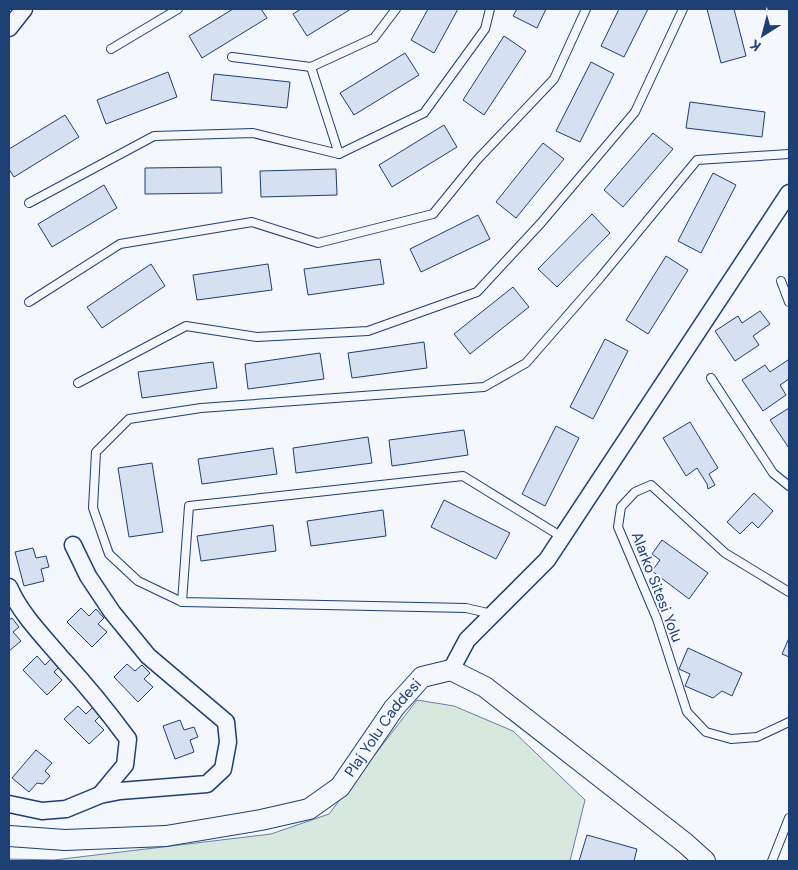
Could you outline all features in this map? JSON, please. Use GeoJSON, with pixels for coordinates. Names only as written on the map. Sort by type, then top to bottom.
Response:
{"type":"FeatureCollection","features":[{"type":"Feature","properties":{"kind":"street"},"geometry":{"type":"LineString","coordinates":[[9,28],[24,9]]}},
{"type":"Feature","properties":{"kind":"street"},"geometry":{"type":"LineString","coordinates":[[705,861],[685,843],[485,687],[451,670],[467,640],[547,560],[789,193]]}},
{"type":"Feature","properties":{"kind":"street"},"geometry":{"type":"LineString","coordinates":[[9,804],[42,811],[66,809],[100,796],[120,791],[207,784],[223,769],[228,742],[226,722],[148,656],[112,612],[88,576],[73,545]]}},
{"type":"Feature","properties":{"kind":"street"},"geometry":{"type":"LineString","coordinates":[[9,587],[27,618],[77,674],[128,739],[124,765],[100,796]]}},
{"type":"Feature","properties":{"kind":"street","name":"Plaj Yolu Caddesi"},"geometry":{"type":"LineString","coordinates":[[9,836],[66,840],[166,836],[261,820],[309,809],[340,787],[394,708],[422,677],[451,670]]}},
{"type":"Feature","properties":{"kind":"lane"},"geometry":{"type":"LineString","coordinates":[[111,49],[178,9]]}},
{"type":"Feature","properties":{"kind":"lane"},"geometry":{"type":"LineString","coordinates":[[232,57],[311,67],[374,38],[396,9]]}},
{"type":"Feature","properties":{"kind":"lane"},"geometry":{"type":"LineString","coordinates":[[29,203],[154,136],[253,133],[339,154],[424,113],[485,29],[490,9]]}},
{"type":"Feature","properties":{"kind":"lane"},"geometry":{"type":"LineString","coordinates":[[29,302],[120,244],[252,222],[318,243],[433,214],[477,160],[554,79],[586,9]]}},
{"type":"Feature","properties":{"kind":"lane"},"geometry":{"type":"LineString","coordinates":[[78,383],[186,326],[257,337],[368,331],[476,292],[541,223],[635,112],[682,9]]}},
{"type":"Feature","properties":{"kind":"lane"},"geometry":{"type":"LineString","coordinates":[[311,67],[339,154]]}},
{"type":"Feature","properties":{"kind":"lane"},"geometry":{"type":"LineString","coordinates":[[492,614],[466,608],[182,602],[138,581],[109,554],[93,508],[96,452],[129,419],[201,408],[484,387],[526,363],[600,278],[697,160],[789,154]]}},
{"type":"Feature","properties":{"kind":"lane"},"geometry":{"type":"LineString","coordinates":[[781,281],[789,302]]}},
{"type":"Feature","properties":{"kind":"lane"},"geometry":{"type":"LineString","coordinates":[[711,378],[773,473],[789,486]]}},
{"type":"Feature","properties":{"kind":"lane"},"geometry":{"type":"LineString","coordinates":[[182,602],[189,506],[463,476],[563,537]]}},
{"type":"Feature","properties":{"kind":"lane","name":"Alarko Sitesi Yolu"},"geometry":{"type":"LineString","coordinates":[[789,592],[726,553],[651,485],[635,492],[621,507],[618,527],[657,619],[688,712],[706,732],[731,739],[758,737],[789,722]]}},
{"type":"Feature","properties":{"kind":"lane"},"geometry":{"type":"LineString","coordinates":[[772,861],[789,818]]}},
{"type":"Feature","properties":{"kind":"shaded area"},"geometry":{"type":"Polygon","coordinates":[[[417,700],[454,706],[513,731],[585,800],[570,861],[9,861],[9,859],[54,860],[271,834],[329,814],[417,700]]]}},
{"type":"Feature","properties":{"kind":"building"},"geometry":{"type":"Polygon","coordinates":[[[233,9],[261,9],[267,18],[202,58],[189,36],[233,9]]]}},
{"type":"Feature","properties":{"kind":"building"},"geometry":{"type":"Polygon","coordinates":[[[301,9],[351,9],[307,36],[293,14],[301,9]]]}},
{"type":"Feature","properties":{"kind":"building"},"geometry":{"type":"Polygon","coordinates":[[[428,9],[458,9],[434,53],[411,40],[428,9]]]}},
{"type":"Feature","properties":{"kind":"building"},"geometry":{"type":"Polygon","coordinates":[[[517,9],[546,9],[537,28],[513,16],[517,9]]]}},
{"type":"Feature","properties":{"kind":"building"},"geometry":{"type":"Polygon","coordinates":[[[619,9],[648,9],[624,57],[601,46],[619,9]]]}},
{"type":"Feature","properties":{"kind":"building"},"geometry":{"type":"Polygon","coordinates":[[[707,9],[734,9],[746,56],[721,63],[707,9]]]}},
{"type":"Feature","properties":{"kind":"building"},"geometry":{"type":"Polygon","coordinates":[[[504,36],[526,51],[484,115],[463,100],[504,36]]]}},
{"type":"Feature","properties":{"kind":"building"},"geometry":{"type":"Polygon","coordinates":[[[405,53],[419,75],[354,115],[340,93],[405,53]]]}},
{"type":"Feature","properties":{"kind":"building"},"geometry":{"type":"Polygon","coordinates":[[[591,62],[614,74],[580,142],[556,131],[591,62]]]}},
{"type":"Feature","properties":{"kind":"building"},"geometry":{"type":"Polygon","coordinates":[[[168,72],[177,97],[106,124],[97,100],[168,72]]]}},
{"type":"Feature","properties":{"kind":"building"},"geometry":{"type":"Polygon","coordinates":[[[214,74],[290,82],[287,108],[211,100],[214,74]]]}},
{"type":"Feature","properties":{"kind":"building"},"geometry":{"type":"Polygon","coordinates":[[[690,102],[765,112],[762,137],[686,128],[690,102]]]}},
{"type":"Feature","properties":{"kind":"building"},"geometry":{"type":"Polygon","coordinates":[[[65,115],[79,137],[14,177],[9,169],[9,149],[65,115]]]}},
{"type":"Feature","properties":{"kind":"building"},"geometry":{"type":"Polygon","coordinates":[[[444,125],[457,147],[392,187],[379,165],[444,125]]]}},
{"type":"Feature","properties":{"kind":"building"},"geometry":{"type":"Polygon","coordinates":[[[653,133],[673,149],[623,207],[604,190],[653,133]]]}},
{"type":"Feature","properties":{"kind":"building"},"geometry":{"type":"Polygon","coordinates":[[[543,143],[564,159],[516,218],[496,202],[543,143]]]}},
{"type":"Feature","properties":{"kind":"building"},"geometry":{"type":"Polygon","coordinates":[[[221,167],[222,193],[145,194],[145,168],[221,167]]]}},
{"type":"Feature","properties":{"kind":"building"},"geometry":{"type":"Polygon","coordinates":[[[336,169],[337,195],[261,197],[260,171],[336,169]]]}},
{"type":"Feature","properties":{"kind":"building"},"geometry":{"type":"Polygon","coordinates":[[[713,173],[736,185],[701,253],[678,241],[713,173]]]}},
{"type":"Feature","properties":{"kind":"building"},"geometry":{"type":"Polygon","coordinates":[[[104,185],[117,208],[52,247],[38,224],[104,185]]]}},
{"type":"Feature","properties":{"kind":"building"},"geometry":{"type":"Polygon","coordinates":[[[592,214],[610,233],[557,287],[538,269],[592,214]]]}},
{"type":"Feature","properties":{"kind":"building"},"geometry":{"type":"Polygon","coordinates":[[[478,215],[490,239],[421,272],[410,249],[478,215]]]}},
{"type":"Feature","properties":{"kind":"building"},"geometry":{"type":"Polygon","coordinates":[[[666,256],[688,270],[648,334],[626,320],[666,256]]]}},
{"type":"Feature","properties":{"kind":"building"},"geometry":{"type":"Polygon","coordinates":[[[380,259],[384,284],[308,295],[304,269],[380,259]]]}},
{"type":"Feature","properties":{"kind":"building"},"geometry":{"type":"Polygon","coordinates":[[[151,264],[165,286],[102,328],[87,307],[151,264]]]}},
{"type":"Feature","properties":{"kind":"building"},"geometry":{"type":"Polygon","coordinates":[[[268,264],[272,290],[197,300],[193,275],[268,264]]]}},
{"type":"Feature","properties":{"kind":"building"},"geometry":{"type":"Polygon","coordinates":[[[513,287],[529,307],[470,354],[454,334],[513,287]]]}},
{"type":"Feature","properties":{"kind":"building"},"geometry":{"type":"Polygon","coordinates":[[[760,311],[770,324],[753,336],[759,345],[735,361],[715,331],[738,316],[742,323],[760,311]]]}},
{"type":"Feature","properties":{"kind":"building"},"geometry":{"type":"Polygon","coordinates":[[[605,339],[628,351],[593,419],[570,407],[605,339]]]}},
{"type":"Feature","properties":{"kind":"building"},"geometry":{"type":"Polygon","coordinates":[[[424,342],[427,368],[352,378],[348,353],[424,342]]]}},
{"type":"Feature","properties":{"kind":"building"},"geometry":{"type":"Polygon","coordinates":[[[320,353],[324,379],[248,389],[245,364],[320,353]]]}},
{"type":"Feature","properties":{"kind":"building"},"geometry":{"type":"Polygon","coordinates":[[[788,360],[789,379],[780,385],[786,395],[763,411],[742,380],[765,365],[770,372],[788,360]]]}},
{"type":"Feature","properties":{"kind":"building"},"geometry":{"type":"Polygon","coordinates":[[[213,362],[217,388],[142,398],[138,372],[213,362]]]}},
{"type":"Feature","properties":{"kind":"building"},"geometry":{"type":"Polygon","coordinates":[[[789,408],[789,448],[770,420],[789,408]]]}},
{"type":"Feature","properties":{"kind":"building"},"geometry":{"type":"Polygon","coordinates":[[[690,422],[718,468],[709,474],[715,485],[708,489],[697,468],[686,476],[663,438],[690,422]]]}},
{"type":"Feature","properties":{"kind":"building"},"geometry":{"type":"Polygon","coordinates":[[[556,426],[579,438],[545,506],[522,494],[556,426]]]}},
{"type":"Feature","properties":{"kind":"building"},"geometry":{"type":"Polygon","coordinates":[[[464,430],[468,455],[392,466],[389,440],[464,430]]]}},
{"type":"Feature","properties":{"kind":"building"},"geometry":{"type":"Polygon","coordinates":[[[368,437],[372,463],[296,473],[293,448],[368,437]]]}},
{"type":"Feature","properties":{"kind":"building"},"geometry":{"type":"Polygon","coordinates":[[[273,448],[277,474],[202,484],[198,459],[273,448]]]}},
{"type":"Feature","properties":{"kind":"building"},"geometry":{"type":"Polygon","coordinates":[[[152,463],[163,532],[129,537],[118,468],[152,463]]]}},
{"type":"Feature","properties":{"kind":"building"},"geometry":{"type":"Polygon","coordinates":[[[754,493],[773,511],[758,528],[752,522],[740,534],[727,522],[754,493]]]}},
{"type":"Feature","properties":{"kind":"building"},"geometry":{"type":"Polygon","coordinates":[[[444,500],[510,533],[496,559],[431,527],[444,500]]]}},
{"type":"Feature","properties":{"kind":"building"},"geometry":{"type":"Polygon","coordinates":[[[383,510],[386,536],[311,546],[307,521],[383,510]]]}},
{"type":"Feature","properties":{"kind":"building"},"geometry":{"type":"Polygon","coordinates":[[[273,525],[276,551],[201,561],[197,536],[273,525]]]}},
{"type":"Feature","properties":{"kind":"building"},"geometry":{"type":"Polygon","coordinates":[[[662,540],[708,573],[689,599],[652,571],[660,560],[652,554],[662,540]]]}},
{"type":"Feature","properties":{"kind":"building"},"geometry":{"type":"Polygon","coordinates":[[[33,548],[36,558],[46,556],[49,567],[41,569],[44,581],[24,586],[15,552],[33,548]]]}},
{"type":"Feature","properties":{"kind":"building"},"geometry":{"type":"Polygon","coordinates":[[[81,608],[89,616],[96,609],[104,618],[98,624],[107,632],[92,647],[67,622],[81,608]]]}},
{"type":"Feature","properties":{"kind":"building"},"geometry":{"type":"Polygon","coordinates":[[[12,618],[19,627],[13,632],[21,641],[9,651],[9,620],[12,618]]]}},
{"type":"Feature","properties":{"kind":"building"},"geometry":{"type":"Polygon","coordinates":[[[789,638],[789,657],[782,654],[789,638]]]}},
{"type":"Feature","properties":{"kind":"building"},"geometry":{"type":"Polygon","coordinates":[[[688,648],[742,673],[732,696],[722,691],[713,698],[685,686],[690,674],[679,669],[688,648]]]}},
{"type":"Feature","properties":{"kind":"building"},"geometry":{"type":"Polygon","coordinates":[[[37,656],[45,665],[52,658],[60,666],[54,672],[62,680],[47,695],[23,670],[37,656]]]}},
{"type":"Feature","properties":{"kind":"building"},"geometry":{"type":"Polygon","coordinates":[[[127,664],[135,671],[142,665],[150,673],[144,679],[153,687],[138,702],[114,677],[127,664]]]}},
{"type":"Feature","properties":{"kind":"building"},"geometry":{"type":"Polygon","coordinates":[[[78,706],[86,714],[93,707],[101,715],[95,721],[104,730],[89,744],[64,719],[78,706]]]}},
{"type":"Feature","properties":{"kind":"building"},"geometry":{"type":"Polygon","coordinates":[[[180,720],[184,730],[194,727],[198,737],[190,740],[194,752],[175,759],[163,726],[180,720]]]}},
{"type":"Feature","properties":{"kind":"building"},"geometry":{"type":"Polygon","coordinates":[[[36,750],[52,763],[45,771],[50,776],[43,784],[37,783],[29,792],[12,778],[36,750]]]}},
{"type":"Feature","properties":{"kind":"building"},"geometry":{"type":"Polygon","coordinates":[[[587,835],[637,849],[634,861],[579,861],[587,835]]]}}]}
